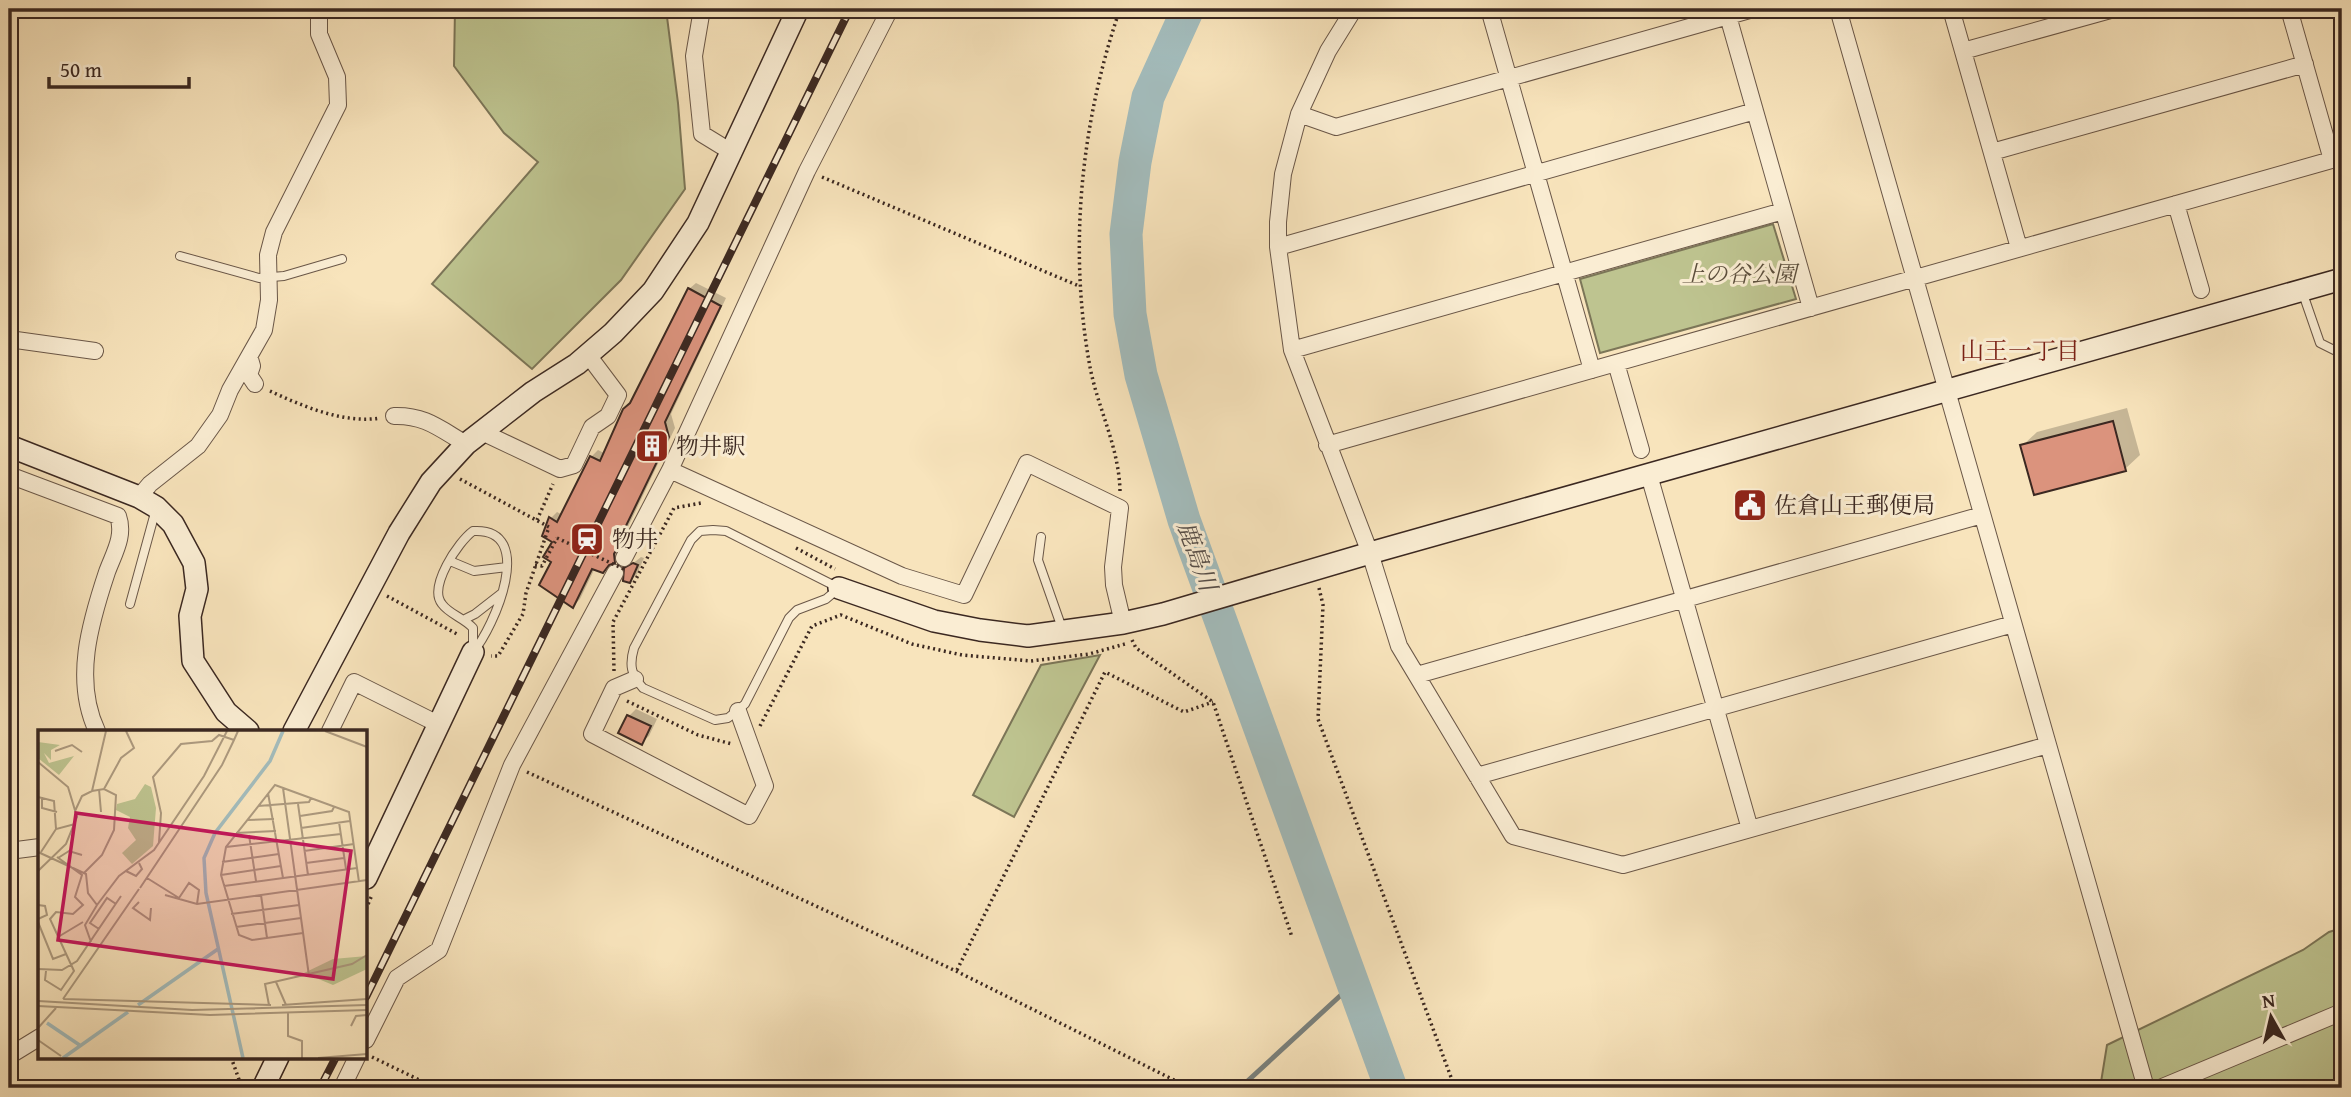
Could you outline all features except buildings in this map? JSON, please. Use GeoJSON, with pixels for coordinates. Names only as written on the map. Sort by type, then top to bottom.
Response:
{"type":"FeatureCollection","features":[{"type":"Feature","properties":{"kind":"street"},"geometry":{"type":"LineString","coordinates":[[147,502],[150,484],[198,446],[220,415],[264,330],[269,300],[268,255],[274,232],[338,105],[337,77],[320,34],[319,9]]}},
{"type":"Feature","properties":{"kind":"street"},"geometry":{"type":"LineString","coordinates":[[702,9],[694,56],[702,134],[733,153]]}},
{"type":"Feature","properties":{"kind":"street"},"geometry":{"type":"LineString","coordinates":[[295,730],[399,533],[431,482],[474,438],[588,355],[653,291],[698,223],[798,9]]}},
{"type":"Feature","properties":{"kind":"street"},"geometry":{"type":"LineString","coordinates":[[368,1036],[397,978],[439,950],[512,765],[621,567],[670,470],[807,171],[890,9]]}},
{"type":"Feature","properties":{"kind":"street"},"geometry":{"type":"LineString","coordinates":[[1354,9],[1328,51],[1299,114],[1283,174],[1278,247],[1292,350],[1370,553],[1399,646],[1513,836],[1623,865],[2048,745]]}},
{"type":"Feature","properties":{"kind":"street"},"geometry":{"type":"LineString","coordinates":[[1489,9],[1592,370]]}},
{"type":"Feature","properties":{"kind":"street"},"geometry":{"type":"LineString","coordinates":[[1299,114],[1336,127],[1727,12],[1753,9]]}},
{"type":"Feature","properties":{"kind":"street"},"geometry":{"type":"LineString","coordinates":[[1838,9],[2146,1088]]}},
{"type":"Feature","properties":{"kind":"street"},"geometry":{"type":"LineString","coordinates":[[1951,9],[2019,248]]}},
{"type":"Feature","properties":{"kind":"street"},"geometry":{"type":"LineString","coordinates":[[1963,51],[2113,9]]}},
{"type":"Feature","properties":{"kind":"street"},"geometry":{"type":"LineString","coordinates":[[1327,445],[2337,158],[2289,9]]}},
{"type":"Feature","properties":{"kind":"street"},"geometry":{"type":"LineString","coordinates":[[1727,12],[1811,308]]}},
{"type":"Feature","properties":{"kind":"street"},"geometry":{"type":"LineString","coordinates":[[1992,152],[2305,64]]}},
{"type":"Feature","properties":{"kind":"street"},"geometry":{"type":"LineString","coordinates":[[1278,247],[1755,111]]}},
{"type":"Feature","properties":{"kind":"street"},"geometry":{"type":"LineString","coordinates":[[2176,204],[2201,290]]}},
{"type":"Feature","properties":{"kind":"street"},"geometry":{"type":"LineString","coordinates":[[1292,350],[1783,211]]}},
{"type":"Feature","properties":{"kind":"street"},"geometry":{"type":"LineString","coordinates":[[839,588],[934,621],[980,631],[1028,636],[1123,623],[1163,614],[1370,553],[2342,279]]}},
{"type":"Feature","properties":{"kind":"street"},"geometry":{"type":"LineString","coordinates":[[9,339],[95,351]]}},
{"type":"Feature","properties":{"kind":"street"},"geometry":{"type":"LineString","coordinates":[[394,416],[413,415],[560,469],[574,465],[592,427],[608,416],[618,396],[588,355]]}},
{"type":"Feature","properties":{"kind":"street"},"geometry":{"type":"LineString","coordinates":[[249,356],[252,366],[249,375],[255,384]]}},
{"type":"Feature","properties":{"kind":"street"},"geometry":{"type":"LineString","coordinates":[[1616,363],[1641,450]]}},
{"type":"Feature","properties":{"kind":"street"},"geometry":{"type":"LineString","coordinates":[[9,446],[147,502],[173,524],[194,563],[197,589],[190,616],[193,661],[226,712],[247,730]]}},
{"type":"Feature","properties":{"kind":"street"},"geometry":{"type":"LineString","coordinates":[[670,470],[902,576],[964,595],[1027,463],[1120,508],[1113,567],[1114,585],[1123,623]]}},
{"type":"Feature","properties":{"kind":"street"},"geometry":{"type":"LineString","coordinates":[[9,475],[118,516],[122,529],[95,608],[86,653],[84,682],[88,713],[96,730]]}},
{"type":"Feature","properties":{"kind":"street"},"geometry":{"type":"LineString","coordinates":[[1649,475],[1750,829]]}},
{"type":"Feature","properties":{"kind":"street"},"geometry":{"type":"LineString","coordinates":[[1417,676],[1982,515]]}},
{"type":"Feature","properties":{"kind":"street"},"geometry":{"type":"LineString","coordinates":[[1478,776],[2013,624]]}},
{"type":"Feature","properties":{"kind":"street"},"geometry":{"type":"LineString","coordinates":[[368,874],[440,725],[467,644]]}},
{"type":"Feature","properties":{"kind":"street"},"geometry":{"type":"LineString","coordinates":[[635,679],[614,688],[592,734],[749,816],[765,786],[737,712]]}},
{"type":"Feature","properties":{"kind":"street"},"geometry":{"type":"LineString","coordinates":[[330,730],[354,682],[440,725]]}},
{"type":"Feature","properties":{"kind":"street"},"geometry":{"type":"LineString","coordinates":[[9,851],[38,847]]}},
{"type":"Feature","properties":{"kind":"street"},"geometry":{"type":"LineString","coordinates":[[2160,1088],[2342,1012]]}},
{"type":"Feature","properties":{"kind":"street"},"geometry":{"type":"LineString","coordinates":[[9,1056],[38,1038]]}},
{"type":"Feature","properties":{"kind":"street"},"geometry":{"type":"LineString","coordinates":[[342,1088],[357,1058]]}},
{"type":"Feature","properties":{"kind":"lane"},"geometry":{"type":"LineString","coordinates":[[180,256],[259,278],[270,278],[342,259]]}},
{"type":"Feature","properties":{"kind":"lane"},"geometry":{"type":"LineString","coordinates":[[2302,290],[2320,342],[2342,354]]}},
{"type":"Feature","properties":{"kind":"lane"},"geometry":{"type":"LineString","coordinates":[[130,604],[147,502]]}},
{"type":"Feature","properties":{"kind":"lane"},"geometry":{"type":"LineString","coordinates":[[473,531],[482,531],[493,535],[502,543],[507,556],[507,567],[499,607],[488,630],[467,644],[473,628],[465,619],[443,606],[437,597],[439,581],[463,538],[473,531]]}},
{"type":"Feature","properties":{"kind":"lane"},"geometry":{"type":"LineString","coordinates":[[700,531],[726,531],[839,588],[826,599],[797,610],[789,618],[745,704],[728,718],[715,720],[643,688],[635,679],[630,664],[634,648],[691,540],[700,531]]}},
{"type":"Feature","properties":{"kind":"lane"},"geometry":{"type":"LineString","coordinates":[[1041,537],[1038,560],[1063,631]]}},
{"type":"Feature","properties":{"kind":"lane"},"geometry":{"type":"LineString","coordinates":[[450,561],[474,571],[507,567]]}},
{"type":"Feature","properties":{"kind":"lane"},"geometry":{"type":"LineString","coordinates":[[465,619],[502,593]]}},
{"type":"Feature","properties":{"kind":"path"},"geometry":{"type":"LineString","coordinates":[[1120,9],[1104,56],[1090,122],[1083,180],[1079,287],[1090,368],[1119,468],[1120,508]]}},
{"type":"Feature","properties":{"kind":"path"},"geometry":{"type":"LineString","coordinates":[[807,171],[1079,287]]}},
{"type":"Feature","properties":{"kind":"path"},"geometry":{"type":"LineString","coordinates":[[255,384],[278,395],[340,416],[367,420],[394,416]]}},
{"type":"Feature","properties":{"kind":"path"},"geometry":{"type":"LineString","coordinates":[[537,520],[560,469]]}},
{"type":"Feature","properties":{"kind":"path"},"geometry":{"type":"LineString","coordinates":[[535,565],[542,566],[557,538],[583,547],[621,567]]}},
{"type":"Feature","properties":{"kind":"path"},"geometry":{"type":"LineString","coordinates":[[1314,569],[1323,605],[1318,719],[1455,1088]]}},
{"type":"Feature","properties":{"kind":"path"},"geometry":{"type":"LineString","coordinates":[[377,591],[467,644]]}},
{"type":"Feature","properties":{"kind":"path"},"geometry":{"type":"LineString","coordinates":[[757,731],[812,626],[842,615],[912,644],[962,656],[1031,662],[1089,654],[1145,639]]}},
{"type":"Feature","properties":{"kind":"path"},"geometry":{"type":"LineString","coordinates":[[1123,623],[1136,648],[1213,702],[1292,937]]}},
{"type":"Feature","properties":{"kind":"path"},"geometry":{"type":"LineString","coordinates":[[956,971],[1105,672],[1184,712],[1213,702]]}},
{"type":"Feature","properties":{"kind":"path"},"geometry":{"type":"LineString","coordinates":[[627,701],[698,735],[734,744]]}},
{"type":"Feature","properties":{"kind":"path"},"geometry":{"type":"LineString","coordinates":[[512,765],[956,971],[1178,1082]]}},
{"type":"Feature","properties":{"kind":"path"},"geometry":{"type":"LineString","coordinates":[[368,1055],[436,1088]]}},
{"type":"Feature","properties":{"kind":"path"},"geometry":{"type":"LineString","coordinates":[[231,1058],[242,1088]]}},
{"type":"Feature","properties":{"kind":"green space"},"geometry":{"type":"Polygon","coordinates":[[[455,9],[668,9],[685,189],[621,280],[532,369],[432,284],[538,162],[504,133],[454,66],[455,9]]]}},
{"type":"Feature","properties":{"kind":"green space","name":"上の谷公園"},"geometry":{"type":"Polygon","coordinates":[[[1773,224],[1796,299],[1600,353],[1580,279],[1773,224]]]}},
{"type":"Feature","properties":{"kind":"green space"},"geometry":{"type":"Polygon","coordinates":[[[1100,655],[1014,817],[973,795],[1041,665],[1100,655]]]}},
{"type":"Feature","properties":{"kind":"green space"},"geometry":{"type":"Polygon","coordinates":[[[2342,928],[2342,1088],[2118,1088],[2101,1082],[2107,1045],[2303,950],[2329,932],[2342,928]]]}},
{"type":"Feature","properties":{"kind":"waterway","name":"鹿島川"},"geometry":{"type":"LineString","coordinates":[[1188,9],[1148,97],[1135,162],[1126,234],[1130,314],[1141,375],[1184,520],[1391,1088]]}},
{"type":"Feature","properties":{"kind":"waterway"},"geometry":{"type":"LineString","coordinates":[[1240,1088],[1353,984]]}},
{"type":"Feature","properties":{"kind":"railway"},"geometry":{"type":"LineString","coordinates":[[368,993],[850,9]]}},
{"type":"Feature","properties":{"kind":"railway"},"geometry":{"type":"LineString","coordinates":[[320,1088],[335,1058]]}},
{"type":"Feature","properties":{"kind":"place","name":"物井駅"},"geometry":{"type":"Point","coordinates":[652,446]}},
{"type":"Feature","properties":{"kind":"place","name":"佐倉山王郵便局"},"geometry":{"type":"Point","coordinates":[1750,505]}},
{"type":"Feature","properties":{"kind":"place","name":"物井"},"geometry":{"type":"Point","coordinates":[587,539]}},
{"type":"Feature","properties":{"kind":"district","name":"山王一丁目"},"geometry":{"type":"Point","coordinates":[2020,351]}}]}
